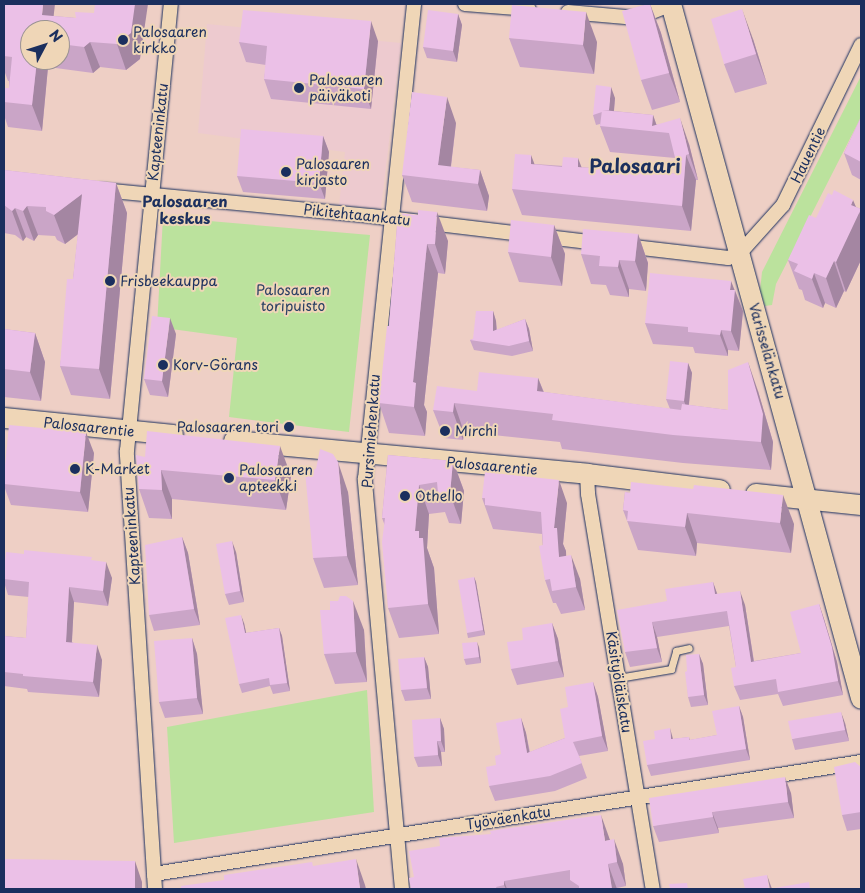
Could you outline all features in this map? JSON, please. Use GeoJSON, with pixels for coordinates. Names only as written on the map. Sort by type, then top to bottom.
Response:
{"type":"FeatureCollection","features":[{"type":"Feature","properties":{"kind":"main road","name":"Varisselänkatu"},"geometry":{"type":"LineString","coordinates":[[671,4],[861,698]]}},
{"type":"Feature","properties":{"kind":"main road","name":"Palosaarentie"},"geometry":{"type":"LineString","coordinates":[[4,418],[367,455],[587,474],[861,505]]}},
{"type":"Feature","properties":{"kind":"street","name":"Kapteeninkatu"},"geometry":{"type":"LineString","coordinates":[[155,889],[127,451],[171,4]]}},
{"type":"Feature","properties":{"kind":"street","name":"Pursimiehenkatu"},"geometry":{"type":"LineString","coordinates":[[402,889],[365,479],[414,4]]}},
{"type":"Feature","properties":{"kind":"street"},"geometry":{"type":"LineString","coordinates":[[465,4],[637,18],[671,4]]}},
{"type":"Feature","properties":{"kind":"street","name":"Hauentie"},"geometry":{"type":"LineString","coordinates":[[739,254],[783,205],[861,45]]}},
{"type":"Feature","properties":{"kind":"street","name":"Pikitehtaankatu"},"geometry":{"type":"LineString","coordinates":[[84,188],[391,218],[728,258],[739,254]]}},
{"type":"Feature","properties":{"kind":"street","name":"Käsityöläiskatu"},"geometry":{"type":"LineString","coordinates":[[587,474],[588,494],[653,889]]}},
{"type":"Feature","properties":{"kind":"street","name":"Työväenkatu"},"geometry":{"type":"LineString","coordinates":[[154,874],[861,762]]}},
{"type":"Feature","properties":{"kind":"lane"},"geometry":{"type":"LineString","coordinates":[[618,678],[671,669],[676,651],[689,648]]}},
{"type":"Feature","properties":{"kind":"shaded area","name":"Palosaaren päiväkoti"},"geometry":{"type":"Polygon","coordinates":[[[207,24],[401,43],[381,208],[339,205],[345,152],[198,133],[207,24]]]}},
{"type":"Feature","properties":{"kind":"green space"},"geometry":{"type":"Polygon","coordinates":[[[861,76],[861,117],[776,284],[772,305],[765,306],[760,291],[762,272],[861,76]]]}},
{"type":"Feature","properties":{"kind":"green space","name":"Palosaaren toripuisto"},"geometry":{"type":"Polygon","coordinates":[[[163,217],[370,235],[349,432],[229,417],[237,338],[157,327],[163,217]]]}},
{"type":"Feature","properties":{"kind":"green space"},"geometry":{"type":"Polygon","coordinates":[[[367,690],[374,812],[174,843],[167,727],[367,690]]]}},
{"type":"Feature","properties":{"kind":"building"},"geometry":{"type":"Polygon","coordinates":[[[4,4],[43,4],[42,15],[76,18],[75,12],[94,13],[95,4],[135,4],[131,33],[117,44],[90,42],[84,47],[70,45],[70,20],[20,20],[20,70],[36,70],[32,105],[4,102],[4,88],[9,88],[12,57],[4,56],[4,4]]]}},
{"type":"Feature","properties":{"kind":"building"},"geometry":{"type":"Polygon","coordinates":[[[650,4],[669,73],[641,80],[622,11],[650,4]]]}},
{"type":"Feature","properties":{"kind":"building"},"geometry":{"type":"Polygon","coordinates":[[[512,5],[586,12],[583,45],[509,38],[512,5]]]}},
{"type":"Feature","properties":{"kind":"building"},"geometry":{"type":"Polygon","coordinates":[[[742,9],[756,54],[724,64],[711,19],[742,9]]]}},
{"type":"Feature","properties":{"kind":"building"},"geometry":{"type":"Polygon","coordinates":[[[243,10],[371,21],[364,89],[264,79],[267,46],[239,42],[243,10]]]}},
{"type":"Feature","properties":{"kind":"building"},"geometry":{"type":"Polygon","coordinates":[[[428,10],[458,14],[453,51],[423,47],[428,10]]]}},
{"type":"Feature","properties":{"kind":"building"},"geometry":{"type":"Polygon","coordinates":[[[596,85],[611,87],[609,110],[602,110],[602,112],[593,115],[596,85]]]}},
{"type":"Feature","properties":{"kind":"building"},"geometry":{"type":"Polygon","coordinates":[[[412,92],[447,97],[438,165],[480,170],[478,184],[402,175],[412,92]]]}},
{"type":"Feature","properties":{"kind":"building"},"geometry":{"type":"Polygon","coordinates":[[[602,110],[653,115],[652,126],[680,118],[689,154],[686,155],[682,206],[512,189],[515,154],[531,155],[531,164],[562,167],[563,157],[578,158],[578,167],[615,170],[616,161],[642,162],[641,171],[679,174],[669,133],[600,126],[602,110]]]}},
{"type":"Feature","properties":{"kind":"building"},"geometry":{"type":"Polygon","coordinates":[[[861,117],[861,162],[844,153],[861,117]]]}},
{"type":"Feature","properties":{"kind":"building","name":"Palosaaren kirjasto"},"geometry":{"type":"Polygon","coordinates":[[[241,129],[323,136],[319,183],[237,176],[241,129]]]}},
{"type":"Feature","properties":{"kind":"building"},"geometry":{"type":"Polygon","coordinates":[[[4,170],[116,183],[99,369],[60,366],[67,279],[73,279],[82,194],[54,215],[46,211],[46,207],[27,206],[23,211],[15,208],[12,211],[4,205],[4,170]]]}},
{"type":"Feature","properties":{"kind":"building"},"geometry":{"type":"Polygon","coordinates":[[[834,190],[853,200],[851,205],[861,209],[836,262],[834,261],[826,278],[814,273],[812,279],[794,271],[798,264],[788,260],[809,215],[816,218],[828,193],[832,195],[834,190]]]}},
{"type":"Feature","properties":{"kind":"building"},"geometry":{"type":"Polygon","coordinates":[[[418,210],[437,212],[435,244],[427,244],[413,382],[416,383],[414,407],[379,403],[387,326],[389,326],[398,213],[418,215],[418,210]]]}},
{"type":"Feature","properties":{"kind":"building"},"geometry":{"type":"Polygon","coordinates":[[[511,220],[554,225],[551,257],[508,252],[511,220]]]}},
{"type":"Feature","properties":{"kind":"building"},"geometry":{"type":"Polygon","coordinates":[[[583,229],[638,234],[635,261],[619,260],[618,267],[599,266],[600,256],[581,254],[583,229]]]}},
{"type":"Feature","properties":{"kind":"building"},"geometry":{"type":"Polygon","coordinates":[[[650,273],[731,281],[730,290],[735,290],[731,331],[721,330],[720,335],[688,332],[688,327],[645,323],[650,273]]]}},
{"type":"Feature","properties":{"kind":"building"},"geometry":{"type":"Polygon","coordinates":[[[476,311],[493,311],[493,331],[525,319],[529,341],[509,346],[470,340],[473,339],[476,311]]]}},
{"type":"Feature","properties":{"kind":"building"},"geometry":{"type":"Polygon","coordinates":[[[152,316],[170,318],[162,381],[144,379],[152,316]]]}},
{"type":"Feature","properties":{"kind":"building"},"geometry":{"type":"Polygon","coordinates":[[[4,329],[35,333],[30,372],[4,369],[4,329]]]}},
{"type":"Feature","properties":{"kind":"building"},"geometry":{"type":"Polygon","coordinates":[[[670,361],[688,363],[684,401],[666,399],[670,361]]]}},
{"type":"Feature","properties":{"kind":"building"},"geometry":{"type":"Polygon","coordinates":[[[748,362],[763,414],[761,442],[673,435],[552,420],[553,414],[454,403],[453,412],[433,410],[437,386],[477,391],[479,372],[538,378],[537,391],[681,410],[682,404],[728,410],[728,370],[748,362]]]}},
{"type":"Feature","properties":{"kind":"building"},"geometry":{"type":"Polygon","coordinates":[[[9,425],[86,432],[80,492],[4,484],[9,425]]]}},
{"type":"Feature","properties":{"kind":"building"},"geometry":{"type":"Polygon","coordinates":[[[147,431],[280,446],[275,480],[161,470],[162,490],[139,489],[136,455],[145,457],[147,431]]]}},
{"type":"Feature","properties":{"kind":"building"},"geometry":{"type":"Polygon","coordinates":[[[320,449],[333,454],[338,462],[347,556],[313,558],[305,471],[316,469],[320,449]]]}},
{"type":"Feature","properties":{"kind":"building"},"geometry":{"type":"Polygon","coordinates":[[[388,455],[453,461],[450,494],[438,493],[437,482],[419,485],[415,531],[419,531],[419,538],[423,538],[428,604],[388,608],[382,542],[385,518],[382,518],[388,455]]]}},
{"type":"Feature","properties":{"kind":"building"},"geometry":{"type":"Polygon","coordinates":[[[485,472],[559,480],[554,528],[557,528],[559,557],[571,555],[576,587],[552,591],[550,579],[545,580],[539,546],[543,545],[541,512],[485,505],[485,498],[482,498],[485,472]]]}},
{"type":"Feature","properties":{"kind":"building"},"geometry":{"type":"Polygon","coordinates":[[[631,482],[693,489],[694,485],[783,495],[780,523],[687,513],[685,527],[627,521],[628,511],[623,510],[625,492],[630,493],[631,482]]]}},
{"type":"Feature","properties":{"kind":"building"},"geometry":{"type":"Polygon","coordinates":[[[182,537],[194,609],[149,615],[145,545],[182,537]]]}},
{"type":"Feature","properties":{"kind":"building"},"geometry":{"type":"Polygon","coordinates":[[[232,541],[240,591],[225,594],[216,544],[232,541]]]}},
{"type":"Feature","properties":{"kind":"building"},"geometry":{"type":"Polygon","coordinates":[[[24,550],[92,557],[91,560],[106,562],[103,591],[69,587],[66,642],[97,645],[93,682],[23,676],[23,674],[4,672],[4,636],[26,638],[29,582],[4,579],[6,552],[24,554],[24,550]]]}},
{"type":"Feature","properties":{"kind":"building"},"geometry":{"type":"Polygon","coordinates":[[[474,577],[483,630],[467,633],[458,580],[474,577]]]}},
{"type":"Feature","properties":{"kind":"building"},"geometry":{"type":"Polygon","coordinates":[[[713,582],[715,594],[740,591],[751,662],[801,653],[790,612],[819,604],[832,647],[838,681],[778,692],[776,679],[734,686],[731,668],[736,667],[727,611],[652,622],[657,648],[625,652],[617,610],[667,601],[665,589],[713,582]]]}},
{"type":"Feature","properties":{"kind":"building"},"geometry":{"type":"Polygon","coordinates":[[[340,596],[346,596],[353,601],[356,652],[324,654],[320,610],[330,610],[330,601],[338,601],[340,596]]]}},
{"type":"Feature","properties":{"kind":"building"},"geometry":{"type":"Polygon","coordinates":[[[241,615],[245,633],[279,628],[287,683],[270,685],[269,678],[239,684],[225,618],[241,615]]]}},
{"type":"Feature","properties":{"kind":"building"},"geometry":{"type":"Polygon","coordinates":[[[552,623],[558,661],[511,669],[507,642],[523,640],[522,628],[552,623]]]}},
{"type":"Feature","properties":{"kind":"building"},"geometry":{"type":"Polygon","coordinates":[[[192,638],[197,698],[159,702],[154,641],[192,638]]]}},
{"type":"Feature","properties":{"kind":"building"},"geometry":{"type":"Polygon","coordinates":[[[477,642],[479,657],[464,659],[462,643],[477,642]]]}},
{"type":"Feature","properties":{"kind":"building"},"geometry":{"type":"Polygon","coordinates":[[[699,654],[704,695],[688,697],[685,672],[687,671],[686,655],[699,654]]]}},
{"type":"Feature","properties":{"kind":"building"},"geometry":{"type":"Polygon","coordinates":[[[424,657],[427,688],[401,690],[398,659],[424,657]]]}},
{"type":"Feature","properties":{"kind":"building"},"geometry":{"type":"Polygon","coordinates":[[[593,682],[602,736],[573,742],[582,763],[550,776],[489,786],[486,767],[496,765],[495,756],[501,754],[496,723],[521,718],[527,753],[565,738],[560,709],[568,707],[565,687],[593,682]]]}},
{"type":"Feature","properties":{"kind":"building"},"geometry":{"type":"Polygon","coordinates":[[[739,706],[746,749],[647,765],[643,741],[655,739],[654,731],[670,728],[671,739],[689,737],[689,740],[717,735],[712,711],[739,706]]]}},
{"type":"Feature","properties":{"kind":"building"},"geometry":{"type":"Polygon","coordinates":[[[841,712],[845,730],[792,739],[788,721],[841,712]]]}},
{"type":"Feature","properties":{"kind":"building"},"geometry":{"type":"Polygon","coordinates":[[[440,718],[441,741],[437,741],[438,755],[414,757],[412,720],[440,718]]]}},
{"type":"Feature","properties":{"kind":"building"},"geometry":{"type":"Polygon","coordinates":[[[855,762],[861,767],[861,812],[842,815],[834,767],[855,762]]]}},
{"type":"Feature","properties":{"kind":"building"},"geometry":{"type":"Polygon","coordinates":[[[785,777],[788,802],[712,812],[713,817],[653,826],[649,798],[785,777]]]}},
{"type":"Feature","properties":{"kind":"building"},"geometry":{"type":"Polygon","coordinates":[[[601,815],[605,841],[614,839],[617,862],[608,864],[612,889],[579,889],[579,886],[570,880],[570,870],[504,881],[504,885],[496,887],[497,889],[411,889],[409,878],[414,877],[409,851],[440,846],[439,838],[491,834],[490,831],[601,815]]]}},
{"type":"Feature","properties":{"kind":"building"},"geometry":{"type":"Polygon","coordinates":[[[4,859],[135,861],[135,889],[4,889],[4,859]]]}},
{"type":"Feature","properties":{"kind":"building"},"geometry":{"type":"Polygon","coordinates":[[[356,859],[360,889],[181,889],[181,886],[224,880],[224,875],[312,862],[313,866],[356,859]]]}},
{"type":"Feature","properties":{"kind":"building"},"geometry":{"type":"Polygon","coordinates":[[[767,875],[769,889],[745,889],[743,879],[767,875]]]}},
{"type":"Feature","properties":{"kind":"building"},"geometry":{"type":"Polygon","coordinates":[[[809,882],[810,889],[769,889],[809,882]]]}},
{"type":"Feature","properties":{"kind":"building"},"geometry":{"type":"Polygon","coordinates":[[[687,883],[688,889],[670,889],[669,884],[687,883]]]}},
{"type":"Feature","properties":{"kind":"place","name":"Palosaaren kirkko"},"geometry":{"type":"Point","coordinates":[123,40]}},
{"type":"Feature","properties":{"kind":"place","name":"Palosaaren päiväkoti"},"geometry":{"type":"Point","coordinates":[299,88]}},
{"type":"Feature","properties":{"kind":"place","name":"Palosaaren kirjasto"},"geometry":{"type":"Point","coordinates":[286,172]}},
{"type":"Feature","properties":{"kind":"place","name":"Frisbeekauppa"},"geometry":{"type":"Point","coordinates":[110,281]}},
{"type":"Feature","properties":{"kind":"place","name":"Korv-Görans"},"geometry":{"type":"Point","coordinates":[163,365]}},
{"type":"Feature","properties":{"kind":"place","name":"Palosaaren tori"},"geometry":{"type":"Point","coordinates":[289,427]}},
{"type":"Feature","properties":{"kind":"place","name":"Mirchi"},"geometry":{"type":"Point","coordinates":[445,431]}},
{"type":"Feature","properties":{"kind":"place","name":"K-Market"},"geometry":{"type":"Point","coordinates":[75,469]}},
{"type":"Feature","properties":{"kind":"place","name":"Palosaaren apteekki"},"geometry":{"type":"Point","coordinates":[229,478]}},
{"type":"Feature","properties":{"kind":"place","name":"Othello"},"geometry":{"type":"Point","coordinates":[405,496]}},
{"type":"Feature","properties":{"kind":"district","name":"Palosaari"},"geometry":{"type":"Point","coordinates":[635,166]}},
{"type":"Feature","properties":{"kind":"district","name":"Palosaaren keskus"},"geometry":{"type":"Point","coordinates":[185,208]}}]}
